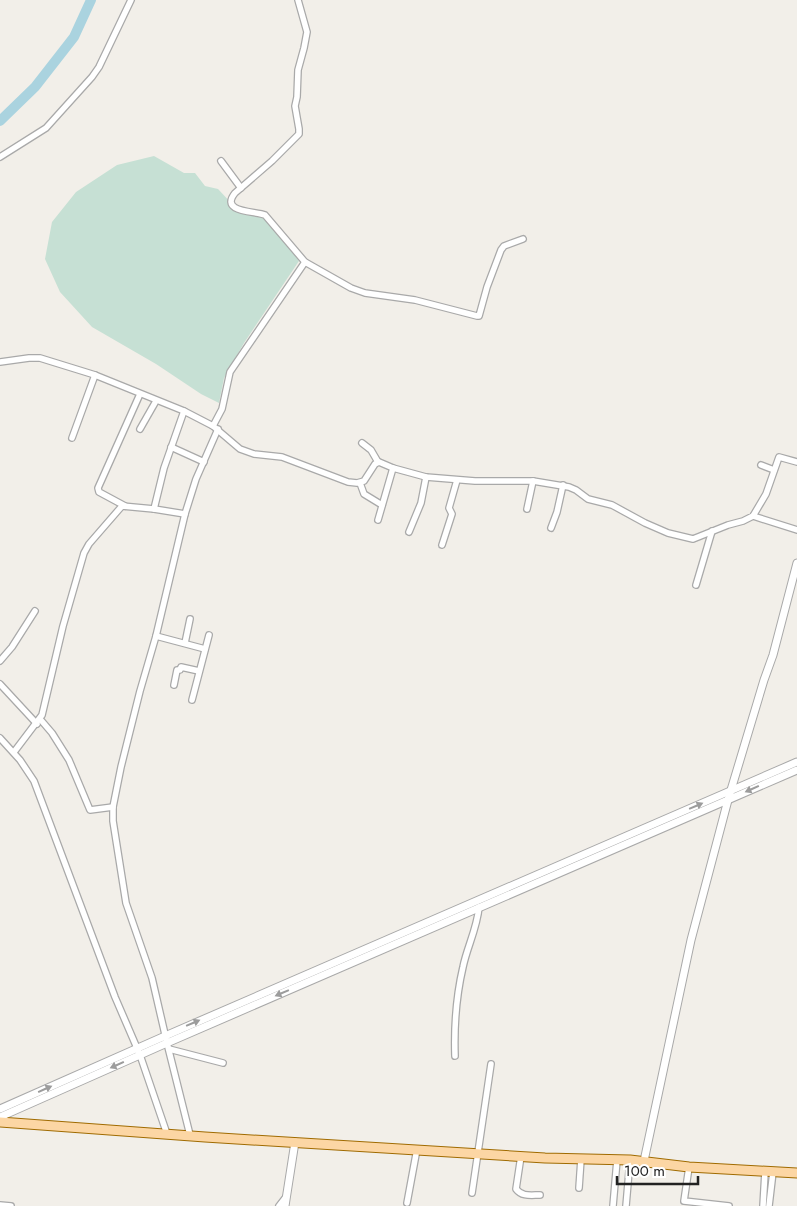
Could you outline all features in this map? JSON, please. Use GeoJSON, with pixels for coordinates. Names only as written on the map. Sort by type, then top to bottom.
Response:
{"type":"FeatureCollection","features":[{"type":"Feature","properties":{"kind":"main road"},"geometry":{"type":"LineString","coordinates":[[0,1122],[521,1156],[630,1160],[797,1173]]}},
{"type":"Feature","properties":{"kind":"street"},"geometry":{"type":"LineString","coordinates":[[0,157],[46,128],[92,77],[131,0]]}},
{"type":"Feature","properties":{"kind":"street"},"geometry":{"type":"LineString","coordinates":[[298,0],[306,32],[298,70],[295,106],[299,134],[272,162],[231,197],[231,202],[236,208],[245,212],[265,215],[305,262],[357,291],[415,300],[479,316],[487,287],[501,250],[504,246],[523,239]]}},
{"type":"Feature","properties":{"kind":"street"},"geometry":{"type":"LineString","coordinates":[[221,160],[241,188]]}},
{"type":"Feature","properties":{"kind":"street"},"geometry":{"type":"LineString","coordinates":[[190,1135],[152,978],[126,903],[113,821],[113,807],[185,514],[225,400],[230,372],[305,262]]}},
{"type":"Feature","properties":{"kind":"street"},"geometry":{"type":"LineString","coordinates":[[0,362],[40,358],[95,375],[184,411],[215,428],[244,450],[254,454],[282,457],[343,480],[360,483],[366,480],[378,462]]}},
{"type":"Feature","properties":{"kind":"street"},"geometry":{"type":"LineString","coordinates":[[72,438],[95,375]]}},
{"type":"Feature","properties":{"kind":"street"},"geometry":{"type":"LineString","coordinates":[[140,394],[98,488],[99,492],[125,506],[185,514]]}},
{"type":"Feature","properties":{"kind":"street"},"geometry":{"type":"LineString","coordinates":[[140,429],[156,400]]}},
{"type":"Feature","properties":{"kind":"street"},"geometry":{"type":"LineString","coordinates":[[154,509],[171,447],[184,411]]}},
{"type":"Feature","properties":{"kind":"street"},"geometry":{"type":"LineString","coordinates":[[362,443],[371,450],[378,462],[426,477],[487,482],[533,480],[563,485],[576,490],[590,499],[612,505],[645,523],[684,538],[693,538],[753,516],[766,494],[779,457],[797,462]]}},
{"type":"Feature","properties":{"kind":"street"},"geometry":{"type":"LineString","coordinates":[[171,447],[204,462]]}},
{"type":"Feature","properties":{"kind":"street"},"geometry":{"type":"LineString","coordinates":[[761,466],[774,470]]}},
{"type":"Feature","properties":{"kind":"street"},"geometry":{"type":"LineString","coordinates":[[378,520],[393,468]]}},
{"type":"Feature","properties":{"kind":"street"},"geometry":{"type":"LineString","coordinates":[[409,532],[421,503],[426,477]]}},
{"type":"Feature","properties":{"kind":"street"},"geometry":{"type":"LineString","coordinates":[[442,546],[452,513],[449,508],[457,480]]}},
{"type":"Feature","properties":{"kind":"street"},"geometry":{"type":"LineString","coordinates":[[527,509],[533,480]]}},
{"type":"Feature","properties":{"kind":"street"},"geometry":{"type":"LineString","coordinates":[[360,483],[364,494],[382,505]]}},
{"type":"Feature","properties":{"kind":"street"},"geometry":{"type":"LineString","coordinates":[[551,528],[563,485]]}},
{"type":"Feature","properties":{"kind":"street"},"geometry":{"type":"LineString","coordinates":[[14,752],[38,721],[46,699],[73,588],[84,553],[89,544],[118,509],[125,506]]}},
{"type":"Feature","properties":{"kind":"street"},"geometry":{"type":"LineString","coordinates":[[753,516],[797,530]]}},
{"type":"Feature","properties":{"kind":"street"},"geometry":{"type":"LineString","coordinates":[[696,585],[712,531]]}},
{"type":"Feature","properties":{"kind":"street"},"geometry":{"type":"LineString","coordinates":[[644,1161],[691,940],[728,800],[773,655],[797,563]]}},
{"type":"Feature","properties":{"kind":"street"},"geometry":{"type":"LineString","coordinates":[[0,661],[12,647],[35,611]]}},
{"type":"Feature","properties":{"kind":"street"},"geometry":{"type":"LineString","coordinates":[[185,643],[190,619]]}},
{"type":"Feature","properties":{"kind":"street"},"geometry":{"type":"LineString","coordinates":[[192,700],[209,635]]}},
{"type":"Feature","properties":{"kind":"street"},"geometry":{"type":"LineString","coordinates":[[156,636],[205,649]]}},
{"type":"Feature","properties":{"kind":"street"},"geometry":{"type":"LineString","coordinates":[[174,685],[177,670],[180,670],[181,667],[199,671]]}},
{"type":"Feature","properties":{"kind":"street"},"geometry":{"type":"LineString","coordinates":[[0,684],[52,733],[69,760],[90,810],[113,807]]}},
{"type":"Feature","properties":{"kind":"street"},"geometry":{"type":"LineString","coordinates":[[0,738],[14,752],[34,781],[115,997],[139,1052],[167,1134]]}},
{"type":"Feature","properties":{"kind":"street"},"geometry":{"type":"LineString","coordinates":[[167,1042],[797,762]]}},
{"type":"Feature","properties":{"kind":"street"},"geometry":{"type":"LineString","coordinates":[[0,1109],[167,1042],[797,770]]}},
{"type":"Feature","properties":{"kind":"street"},"geometry":{"type":"LineString","coordinates":[[455,1056],[454,1015],[462,970],[476,926],[479,907]]}},
{"type":"Feature","properties":{"kind":"street"},"geometry":{"type":"LineString","coordinates":[[167,1042],[223,1063]]}},
{"type":"Feature","properties":{"kind":"street"},"geometry":{"type":"LineString","coordinates":[[0,1117],[139,1052]]}},
{"type":"Feature","properties":{"kind":"street"},"geometry":{"type":"LineString","coordinates":[[472,1193],[491,1064]]}},
{"type":"Feature","properties":{"kind":"street"},"geometry":{"type":"LineString","coordinates":[[285,1206],[295,1142]]}},
{"type":"Feature","properties":{"kind":"street"},"geometry":{"type":"LineString","coordinates":[[407,1202],[417,1149]]}},
{"type":"Feature","properties":{"kind":"street"},"geometry":{"type":"LineString","coordinates":[[521,1156],[516,1189],[519,1194],[540,1195]]}},
{"type":"Feature","properties":{"kind":"street"},"geometry":{"type":"LineString","coordinates":[[579,1188],[581,1158]]}},
{"type":"Feature","properties":{"kind":"street"},"geometry":{"type":"LineString","coordinates":[[613,1206],[617,1160]]}},
{"type":"Feature","properties":{"kind":"street"},"geometry":{"type":"LineString","coordinates":[[626,1206],[630,1160]]}},
{"type":"Feature","properties":{"kind":"street"},"geometry":{"type":"LineString","coordinates":[[689,1166],[684,1201],[728,1206]]}},
{"type":"Feature","properties":{"kind":"street"},"geometry":{"type":"LineString","coordinates":[[763,1206],[769,1172]]}},
{"type":"Feature","properties":{"kind":"street"},"geometry":{"type":"LineString","coordinates":[[769,1172],[769,1206]]}},
{"type":"Feature","properties":{"kind":"street"},"geometry":{"type":"LineString","coordinates":[[279,1206],[286,1197]]}},
{"type":"Feature","properties":{"kind":"street"},"geometry":{"type":"LineString","coordinates":[[0,1205],[12,1206]]}},
{"type":"Feature","properties":{"kind":"green space"},"geometry":{"type":"Polygon","coordinates":[[[154,156],[184,173],[195,173],[205,186],[218,189],[233,205],[265,215],[299,261],[244,343],[224,378],[219,403],[201,394],[156,364],[92,327],[60,292],[45,259],[52,222],[76,192],[117,165],[154,156]]]}},
{"type":"Feature","properties":{"kind":"waterway"},"geometry":{"type":"LineString","coordinates":[[0,121],[35,87],[74,37],[91,0]]}}]}
